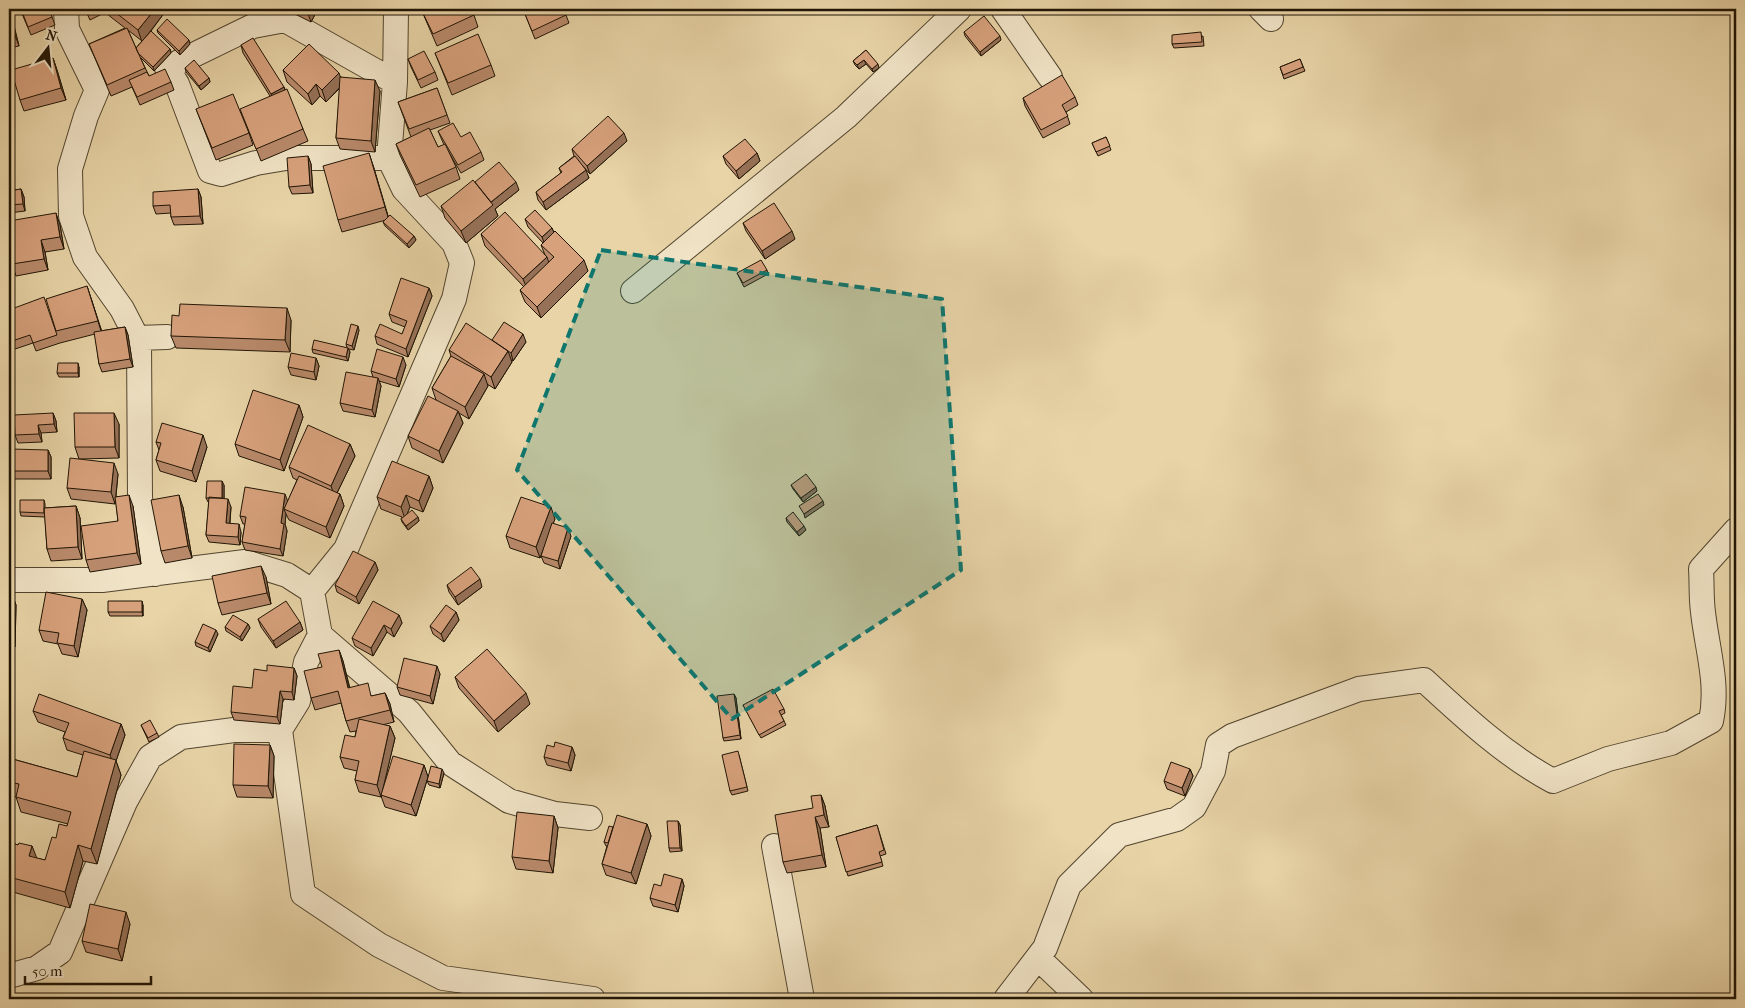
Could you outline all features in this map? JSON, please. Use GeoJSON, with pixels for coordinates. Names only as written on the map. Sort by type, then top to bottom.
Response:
{"type":"FeatureCollection","features":[{"type":"Feature","properties":{"kind":"street"},"geometry":{"type":"LineString","coordinates":[[66,9],[67,29],[97,90],[86,116],[70,169],[71,216],[85,257],[122,309],[139,342],[140,498],[155,574]]}},
{"type":"Feature","properties":{"kind":"street"},"geometry":{"type":"LineString","coordinates":[[312,592],[346,549],[454,299],[462,262],[454,243],[404,189],[389,158],[395,82],[396,9]]}},
{"type":"Feature","properties":{"kind":"street"},"geometry":{"type":"LineString","coordinates":[[634,292],[846,117],[959,9]]}},
{"type":"Feature","properties":{"kind":"street"},"geometry":{"type":"LineString","coordinates":[[1003,9],[1050,77]]}},
{"type":"Feature","properties":{"kind":"street"},"geometry":{"type":"LineString","coordinates":[[389,158],[286,158],[256,163],[221,174],[210,171],[177,84],[167,68],[254,26],[285,20],[395,82]]}},
{"type":"Feature","properties":{"kind":"street"},"geometry":{"type":"LineString","coordinates":[[137,338],[167,337]]}},
{"type":"Feature","properties":{"kind":"street"},"geometry":{"type":"LineString","coordinates":[[1006,999],[1045,948],[1069,885],[1119,834],[1177,818],[1194,807],[1213,771],[1218,744],[1232,736],[1359,689],[1424,680],[1493,739],[1536,772],[1553,782],[1608,759],[1671,743],[1711,721],[1715,704],[1711,656],[1703,612],[1701,569],[1736,530]]}},
{"type":"Feature","properties":{"kind":"street"},"geometry":{"type":"LineString","coordinates":[[9,580],[102,580],[245,562],[287,574],[312,592],[320,635],[306,662],[298,701],[280,730],[303,894],[379,945],[443,978],[593,999]]}},
{"type":"Feature","properties":{"kind":"street"},"geometry":{"type":"LineString","coordinates":[[320,635],[409,712],[450,763],[509,801],[555,814],[590,818]]}},
{"type":"Feature","properties":{"kind":"street"},"geometry":{"type":"LineString","coordinates":[[9,976],[37,968],[60,952],[125,802],[150,757],[181,737],[234,730],[280,730]]}},
{"type":"Feature","properties":{"kind":"street"},"geometry":{"type":"LineString","coordinates":[[774,846],[802,999]]}},
{"type":"Feature","properties":{"kind":"street"},"geometry":{"type":"LineString","coordinates":[[1038,958],[1081,999]]}},
{"type":"Feature","properties":{"kind":"highlighted area"},"geometry":{"type":"Polygon","coordinates":[[[601,250],[942,299],[961,570],[732,719],[517,470],[601,250]]]}},
{"type":"Feature","properties":{"kind":"building"},"geometry":{"type":"Polygon","coordinates":[[[21,9],[49,9],[52,17],[28,27],[21,9]]]}},
{"type":"Feature","properties":{"kind":"building"},"geometry":{"type":"Polygon","coordinates":[[[111,9],[155,9],[138,30],[111,9]]]}},
{"type":"Feature","properties":{"kind":"building"},"geometry":{"type":"Polygon","coordinates":[[[297,9],[311,9],[308,14],[297,9]]]}},
{"type":"Feature","properties":{"kind":"building"},"geometry":{"type":"Polygon","coordinates":[[[421,9],[470,9],[474,15],[433,34],[421,9]]]}},
{"type":"Feature","properties":{"kind":"building"},"geometry":{"type":"Polygon","coordinates":[[[536,9],[563,9],[566,15],[532,31],[525,14],[536,9]]]}},
{"type":"Feature","properties":{"kind":"building"},"geometry":{"type":"Polygon","coordinates":[[[9,14],[16,38],[9,40],[9,14]]]}},
{"type":"Feature","properties":{"kind":"building"},"geometry":{"type":"Polygon","coordinates":[[[984,16],[1000,36],[980,52],[964,32],[984,16]]]}},
{"type":"Feature","properties":{"kind":"building"},"geometry":{"type":"Polygon","coordinates":[[[167,19],[189,40],[179,51],[157,30],[167,19]]]}},
{"type":"Feature","properties":{"kind":"building"},"geometry":{"type":"Polygon","coordinates":[[[127,28],[145,68],[107,85],[89,44],[127,28]]]}},
{"type":"Feature","properties":{"kind":"building"},"geometry":{"type":"Polygon","coordinates":[[[151,31],[170,49],[153,67],[138,53],[136,48],[151,31]]]}},
{"type":"Feature","properties":{"kind":"building"},"geometry":{"type":"Polygon","coordinates":[[[1201,32],[1202,42],[1172,44],[1172,35],[1201,32]]]}},
{"type":"Feature","properties":{"kind":"building"},"geometry":{"type":"Polygon","coordinates":[[[478,34],[491,65],[448,83],[435,53],[478,34]]]}},
{"type":"Feature","properties":{"kind":"building"},"geometry":{"type":"Polygon","coordinates":[[[253,38],[284,87],[271,94],[241,45],[253,38]]]}},
{"type":"Feature","properties":{"kind":"building"},"geometry":{"type":"Polygon","coordinates":[[[309,44],[339,73],[322,90],[316,84],[308,94],[283,70],[309,44]]]}},
{"type":"Feature","properties":{"kind":"building"},"geometry":{"type":"Polygon","coordinates":[[[866,50],[878,64],[872,69],[864,60],[857,65],[853,61],[866,50]]]}},
{"type":"Feature","properties":{"kind":"building"},"geometry":{"type":"Polygon","coordinates":[[[424,51],[435,72],[418,80],[408,59],[424,51]]]}},
{"type":"Feature","properties":{"kind":"building"},"geometry":{"type":"Polygon","coordinates":[[[53,58],[61,88],[20,100],[11,70],[53,58]]]}},
{"type":"Feature","properties":{"kind":"building"},"geometry":{"type":"Polygon","coordinates":[[[1300,59],[1303,67],[1283,75],[1280,67],[1300,59]]]}},
{"type":"Feature","properties":{"kind":"building"},"geometry":{"type":"Polygon","coordinates":[[[194,60],[209,78],[199,86],[185,68],[194,60]]]}},
{"type":"Feature","properties":{"kind":"building"},"geometry":{"type":"Polygon","coordinates":[[[165,69],[171,82],[137,97],[129,80],[147,72],[149,76],[165,69]]]}},
{"type":"Feature","properties":{"kind":"building"},"geometry":{"type":"Polygon","coordinates":[[[1062,75],[1075,97],[1062,105],[1068,116],[1041,130],[1023,98],[1062,75]]]}},
{"type":"Feature","properties":{"kind":"building"},"geometry":{"type":"Polygon","coordinates":[[[340,77],[375,80],[371,141],[336,138],[340,77]]]}},
{"type":"Feature","properties":{"kind":"building"},"geometry":{"type":"Polygon","coordinates":[[[437,88],[447,115],[409,129],[398,102],[437,88]]]}},
{"type":"Feature","properties":{"kind":"building"},"geometry":{"type":"Polygon","coordinates":[[[287,89],[303,129],[256,149],[240,109],[287,89]]]}},
{"type":"Feature","properties":{"kind":"building"},"geometry":{"type":"Polygon","coordinates":[[[233,94],[249,133],[212,148],[196,109],[233,94]]]}},
{"type":"Feature","properties":{"kind":"building"},"geometry":{"type":"Polygon","coordinates":[[[608,116],[624,133],[587,166],[572,149],[608,116]]]}},
{"type":"Feature","properties":{"kind":"building"},"geometry":{"type":"Polygon","coordinates":[[[453,123],[461,137],[470,132],[481,152],[458,165],[438,131],[453,123]]]}},
{"type":"Feature","properties":{"kind":"building"},"geometry":{"type":"Polygon","coordinates":[[[429,128],[438,147],[445,144],[456,167],[416,185],[396,144],[429,128]]]}},
{"type":"Feature","properties":{"kind":"building"},"geometry":{"type":"Polygon","coordinates":[[[1106,137],[1110,146],[1096,152],[1092,143],[1106,137]]]}},
{"type":"Feature","properties":{"kind":"building"},"geometry":{"type":"Polygon","coordinates":[[[745,139],[757,153],[736,171],[723,156],[745,139]]]}},
{"type":"Feature","properties":{"kind":"building"},"geometry":{"type":"Polygon","coordinates":[[[369,153],[385,207],[338,220],[323,166],[369,153]]]}},
{"type":"Feature","properties":{"kind":"building"},"geometry":{"type":"Polygon","coordinates":[[[308,156],[310,185],[289,187],[287,158],[308,156]]]}},
{"type":"Feature","properties":{"kind":"building"},"geometry":{"type":"Polygon","coordinates":[[[575,156],[586,170],[543,202],[536,192],[562,172],[559,168],[575,156]]]}},
{"type":"Feature","properties":{"kind":"building"},"geometry":{"type":"Polygon","coordinates":[[[499,162],[516,182],[491,202],[475,182],[499,162]]]}},
{"type":"Feature","properties":{"kind":"building"},"geometry":{"type":"Polygon","coordinates":[[[473,180],[493,205],[461,231],[441,206],[473,180]]]}},
{"type":"Feature","properties":{"kind":"building"},"geometry":{"type":"Polygon","coordinates":[[[21,189],[23,204],[9,205],[9,191],[21,189]]]}},
{"type":"Feature","properties":{"kind":"building"},"geometry":{"type":"Polygon","coordinates":[[[198,189],[200,216],[171,217],[170,205],[153,206],[153,192],[198,189]]]}},
{"type":"Feature","properties":{"kind":"building"},"geometry":{"type":"Polygon","coordinates":[[[774,203],[792,231],[762,251],[743,223],[774,203]]]}},
{"type":"Feature","properties":{"kind":"building"},"geometry":{"type":"Polygon","coordinates":[[[535,210],[552,228],[542,237],[525,219],[535,210]]]}},
{"type":"Feature","properties":{"kind":"building"},"geometry":{"type":"Polygon","coordinates":[[[505,212],[547,257],[523,279],[481,234],[505,212]]]}},
{"type":"Feature","properties":{"kind":"building"},"geometry":{"type":"Polygon","coordinates":[[[56,213],[60,237],[41,240],[44,259],[12,264],[9,246],[9,221],[56,213]]]}},
{"type":"Feature","properties":{"kind":"building"},"geometry":{"type":"Polygon","coordinates":[[[390,215],[414,236],[407,244],[383,222],[390,215]]]}},
{"type":"Feature","properties":{"kind":"building"},"geometry":{"type":"Polygon","coordinates":[[[555,231],[584,260],[537,307],[520,290],[554,257],[541,245],[555,231]]]}},
{"type":"Feature","properties":{"kind":"building"},"geometry":{"type":"Polygon","coordinates":[[[761,260],[767,270],[743,283],[737,273],[761,260]]]}},
{"type":"Feature","properties":{"kind":"building"},"geometry":{"type":"Polygon","coordinates":[[[401,278],[429,288],[406,349],[375,336],[380,324],[402,334],[407,321],[389,314],[401,278]]]}},
{"type":"Feature","properties":{"kind":"building"},"geometry":{"type":"Polygon","coordinates":[[[87,286],[98,321],[56,331],[46,299],[87,286]]]}},
{"type":"Feature","properties":{"kind":"building"},"geometry":{"type":"Polygon","coordinates":[[[44,297],[57,335],[33,343],[30,335],[9,342],[9,310],[44,297]]]}},
{"type":"Feature","properties":{"kind":"building"},"geometry":{"type":"Polygon","coordinates":[[[180,304],[287,308],[285,340],[171,336],[172,315],[179,316],[180,304]]]}},
{"type":"Feature","properties":{"kind":"building"},"geometry":{"type":"Polygon","coordinates":[[[504,322],[523,334],[511,353],[492,340],[504,322]]]}},
{"type":"Feature","properties":{"kind":"building"},"geometry":{"type":"Polygon","coordinates":[[[466,323],[508,351],[491,377],[449,350],[466,323]]]}},
{"type":"Feature","properties":{"kind":"building"},"geometry":{"type":"Polygon","coordinates":[[[351,324],[358,326],[352,346],[346,344],[351,324]]]}},
{"type":"Feature","properties":{"kind":"building"},"geometry":{"type":"Polygon","coordinates":[[[125,327],[130,359],[99,364],[94,332],[125,327]]]}},
{"type":"Feature","properties":{"kind":"building"},"geometry":{"type":"Polygon","coordinates":[[[314,340],[348,348],[346,357],[312,349],[314,340]]]}},
{"type":"Feature","properties":{"kind":"building"},"geometry":{"type":"Polygon","coordinates":[[[377,349],[403,357],[396,379],[371,371],[377,349]]]}},
{"type":"Feature","properties":{"kind":"building"},"geometry":{"type":"Polygon","coordinates":[[[291,353],[316,358],[314,372],[288,367],[291,353]]]}},
{"type":"Feature","properties":{"kind":"building"},"geometry":{"type":"Polygon","coordinates":[[[451,356],[484,374],[465,407],[432,388],[451,356]]]}},
{"type":"Feature","properties":{"kind":"building"},"geometry":{"type":"Polygon","coordinates":[[[58,363],[78,363],[78,373],[57,373],[58,363]]]}},
{"type":"Feature","properties":{"kind":"building"},"geometry":{"type":"Polygon","coordinates":[[[346,372],[378,378],[372,410],[340,403],[346,372]]]}},
{"type":"Feature","properties":{"kind":"building"},"geometry":{"type":"Polygon","coordinates":[[[253,390],[299,405],[280,460],[235,444],[253,390]]]}},
{"type":"Feature","properties":{"kind":"building"},"geometry":{"type":"Polygon","coordinates":[[[428,396],[458,411],[439,451],[408,436],[428,396]]]}},
{"type":"Feature","properties":{"kind":"building"},"geometry":{"type":"Polygon","coordinates":[[[53,413],[54,424],[38,425],[39,434],[15,435],[14,415],[53,413]]]}},
{"type":"Feature","properties":{"kind":"building"},"geometry":{"type":"Polygon","coordinates":[[[74,413],[114,413],[115,447],[75,447],[74,413]]]}},
{"type":"Feature","properties":{"kind":"building"},"geometry":{"type":"Polygon","coordinates":[[[162,423],[203,435],[192,471],[156,460],[161,443],[156,442],[162,423]]]}},
{"type":"Feature","properties":{"kind":"building"},"geometry":{"type":"Polygon","coordinates":[[[308,425],[350,444],[331,486],[289,467],[308,425]]]}},
{"type":"Feature","properties":{"kind":"building"},"geometry":{"type":"Polygon","coordinates":[[[11,449],[48,450],[48,471],[11,471],[11,449]]]}},
{"type":"Feature","properties":{"kind":"building"},"geometry":{"type":"Polygon","coordinates":[[[70,458],[114,463],[111,492],[67,488],[70,458]]]}},
{"type":"Feature","properties":{"kind":"building"},"geometry":{"type":"Polygon","coordinates":[[[392,461],[429,476],[419,501],[406,495],[401,507],[377,497],[392,461]]]}},
{"type":"Feature","properties":{"kind":"building"},"geometry":{"type":"Polygon","coordinates":[[[806,474],[816,487],[801,498],[791,485],[806,474]]]}},
{"type":"Feature","properties":{"kind":"building"},"geometry":{"type":"Polygon","coordinates":[[[299,476],[340,494],[326,527],[284,509],[299,476]]]}},
{"type":"Feature","properties":{"kind":"building"},"geometry":{"type":"Polygon","coordinates":[[[207,481],[222,481],[222,498],[206,498],[207,481]]]}},
{"type":"Feature","properties":{"kind":"building"},"geometry":{"type":"Polygon","coordinates":[[[245,487],[285,494],[281,523],[284,524],[280,549],[242,542],[246,517],[240,516],[245,487]]]}},
{"type":"Feature","properties":{"kind":"building"},"geometry":{"type":"Polygon","coordinates":[[[818,494],[823,501],[804,514],[799,506],[818,494]]]}},
{"type":"Feature","properties":{"kind":"building"},"geometry":{"type":"Polygon","coordinates":[[[129,495],[137,553],[86,560],[81,526],[118,521],[115,497],[129,495]]]}},
{"type":"Feature","properties":{"kind":"building"},"geometry":{"type":"Polygon","coordinates":[[[179,495],[188,546],[161,551],[151,500],[179,495]]]}},
{"type":"Feature","properties":{"kind":"building"},"geometry":{"type":"Polygon","coordinates":[[[209,497],[228,499],[226,523],[239,524],[238,537],[206,535],[209,497]]]}},
{"type":"Feature","properties":{"kind":"building"},"geometry":{"type":"Polygon","coordinates":[[[521,497],[551,507],[536,547],[506,536],[521,497]]]}},
{"type":"Feature","properties":{"kind":"building"},"geometry":{"type":"Polygon","coordinates":[[[9,500],[13,501],[12,513],[9,513],[9,500]]]}},
{"type":"Feature","properties":{"kind":"building"},"geometry":{"type":"Polygon","coordinates":[[[20,500],[44,500],[44,513],[20,512],[20,500]]]}},
{"type":"Feature","properties":{"kind":"building"},"geometry":{"type":"Polygon","coordinates":[[[76,506],[78,547],[47,549],[44,508],[76,506]]]}},
{"type":"Feature","properties":{"kind":"building"},"geometry":{"type":"Polygon","coordinates":[[[412,510],[418,517],[406,526],[401,519],[412,510]]]}},
{"type":"Feature","properties":{"kind":"building"},"geometry":{"type":"Polygon","coordinates":[[[793,512],[804,526],[797,532],[786,518],[793,512]]]}},
{"type":"Feature","properties":{"kind":"building"},"geometry":{"type":"Polygon","coordinates":[[[552,523],[568,528],[558,561],[541,556],[552,523]]]}},
{"type":"Feature","properties":{"kind":"building"},"geometry":{"type":"Polygon","coordinates":[[[353,551],[375,562],[356,597],[335,585],[353,551]]]}},
{"type":"Feature","properties":{"kind":"building"},"geometry":{"type":"Polygon","coordinates":[[[261,566],[267,593],[218,603],[212,576],[261,566]]]}},
{"type":"Feature","properties":{"kind":"building"},"geometry":{"type":"Polygon","coordinates":[[[471,567],[480,579],[455,597],[447,585],[471,567]]]}},
{"type":"Feature","properties":{"kind":"building"},"geometry":{"type":"Polygon","coordinates":[[[46,592],[82,599],[74,646],[57,643],[59,633],[39,630],[46,592]]]}},
{"type":"Feature","properties":{"kind":"building"},"geometry":{"type":"Polygon","coordinates":[[[9,597],[13,597],[12,639],[9,639],[9,597]]]}},
{"type":"Feature","properties":{"kind":"building"},"geometry":{"type":"Polygon","coordinates":[[[108,601],[142,601],[142,612],[108,612],[108,601]]]}},
{"type":"Feature","properties":{"kind":"building"},"geometry":{"type":"Polygon","coordinates":[[[286,601],[300,622],[273,641],[258,619],[286,601]]]}},
{"type":"Feature","properties":{"kind":"building"},"geometry":{"type":"Polygon","coordinates":[[[373,601],[399,615],[391,629],[384,625],[371,648],[352,638],[373,601]]]}},
{"type":"Feature","properties":{"kind":"building"},"geometry":{"type":"Polygon","coordinates":[[[446,605],[456,612],[441,634],[430,626],[446,605]]]}},
{"type":"Feature","properties":{"kind":"building"},"geometry":{"type":"Polygon","coordinates":[[[233,615],[248,624],[240,637],[225,627],[233,615]]]}},
{"type":"Feature","properties":{"kind":"building"},"geometry":{"type":"Polygon","coordinates":[[[203,624],[216,630],[208,648],[195,642],[203,624]]]}},
{"type":"Feature","properties":{"kind":"building"},"geometry":{"type":"Polygon","coordinates":[[[487,649],[526,693],[494,721],[455,677],[487,649]]]}},
{"type":"Feature","properties":{"kind":"building"},"geometry":{"type":"Polygon","coordinates":[[[339,650],[348,688],[368,683],[371,696],[385,693],[390,710],[346,721],[338,691],[311,698],[304,671],[322,667],[318,654],[339,650]]]}},
{"type":"Feature","properties":{"kind":"building"},"geometry":{"type":"Polygon","coordinates":[[[404,658],[437,666],[430,696],[397,687],[404,658]]]}},
{"type":"Feature","properties":{"kind":"building"},"geometry":{"type":"Polygon","coordinates":[[[267,665],[294,668],[292,692],[280,691],[277,717],[231,712],[233,686],[252,688],[254,669],[267,671],[267,665]]]}},
{"type":"Feature","properties":{"kind":"building"},"geometry":{"type":"Polygon","coordinates":[[[773,689],[784,709],[779,711],[784,721],[759,735],[743,705],[773,689]]]}},
{"type":"Feature","properties":{"kind":"building"},"geometry":{"type":"Polygon","coordinates":[[[39,694],[121,724],[110,755],[63,738],[69,723],[33,711],[39,694]]]}},
{"type":"Feature","properties":{"kind":"building"},"geometry":{"type":"Polygon","coordinates":[[[734,694],[740,735],[723,738],[717,696],[734,694]]]}},
{"type":"Feature","properties":{"kind":"building"},"geometry":{"type":"Polygon","coordinates":[[[359,719],[390,726],[377,785],[355,780],[359,761],[340,757],[345,735],[355,737],[359,719]]]}},
{"type":"Feature","properties":{"kind":"building"},"geometry":{"type":"Polygon","coordinates":[[[150,720],[157,733],[148,738],[141,725],[150,720]]]}},
{"type":"Feature","properties":{"kind":"building"},"geometry":{"type":"Polygon","coordinates":[[[555,742],[572,747],[568,763],[544,757],[547,745],[554,747],[555,742]]]}},
{"type":"Feature","properties":{"kind":"building"},"geometry":{"type":"Polygon","coordinates":[[[234,744],[270,745],[268,786],[233,785],[234,744]]]}},
{"type":"Feature","properties":{"kind":"building"},"geometry":{"type":"Polygon","coordinates":[[[84,751],[116,760],[91,849],[78,845],[65,892],[9,877],[9,842],[32,846],[29,856],[45,860],[52,837],[56,838],[59,824],[67,826],[71,812],[16,797],[19,784],[9,782],[9,758],[77,777],[84,751]]]}},
{"type":"Feature","properties":{"kind":"building"},"geometry":{"type":"Polygon","coordinates":[[[738,751],[747,787],[730,791],[722,755],[738,751]]]}},
{"type":"Feature","properties":{"kind":"building"},"geometry":{"type":"Polygon","coordinates":[[[393,756],[424,765],[411,805],[381,795],[393,756]]]}},
{"type":"Feature","properties":{"kind":"building"},"geometry":{"type":"Polygon","coordinates":[[[1171,762],[1190,769],[1182,788],[1164,781],[1171,762]]]}},
{"type":"Feature","properties":{"kind":"building"},"geometry":{"type":"Polygon","coordinates":[[[431,766],[442,769],[439,784],[427,781],[431,766]]]}},
{"type":"Feature","properties":{"kind":"building"},"geometry":{"type":"Polygon","coordinates":[[[821,795],[824,815],[815,817],[822,855],[783,862],[775,815],[813,808],[811,796],[821,795]]]}},
{"type":"Feature","properties":{"kind":"building"},"geometry":{"type":"Polygon","coordinates":[[[517,812],[554,816],[549,861],[512,857],[517,812]]]}},
{"type":"Feature","properties":{"kind":"building"},"geometry":{"type":"Polygon","coordinates":[[[617,815],[647,824],[631,873],[602,864],[617,815]]]}},
{"type":"Feature","properties":{"kind":"building"},"geometry":{"type":"Polygon","coordinates":[[[667,821],[678,821],[680,848],[669,848],[667,821]]]}},
{"type":"Feature","properties":{"kind":"building"},"geometry":{"type":"Polygon","coordinates":[[[877,825],[884,850],[879,852],[882,862],[846,872],[836,837],[877,825]]]}},
{"type":"Feature","properties":{"kind":"building"},"geometry":{"type":"Polygon","coordinates":[[[609,826],[613,827],[608,843],[604,842],[609,826]]]}},
{"type":"Feature","properties":{"kind":"building"},"geometry":{"type":"Polygon","coordinates":[[[664,874],[682,879],[675,905],[650,898],[654,884],[661,886],[664,874]]]}},
{"type":"Feature","properties":{"kind":"building"},"geometry":{"type":"Polygon","coordinates":[[[90,904],[126,912],[118,949],[82,941],[90,904]]]}}]}
